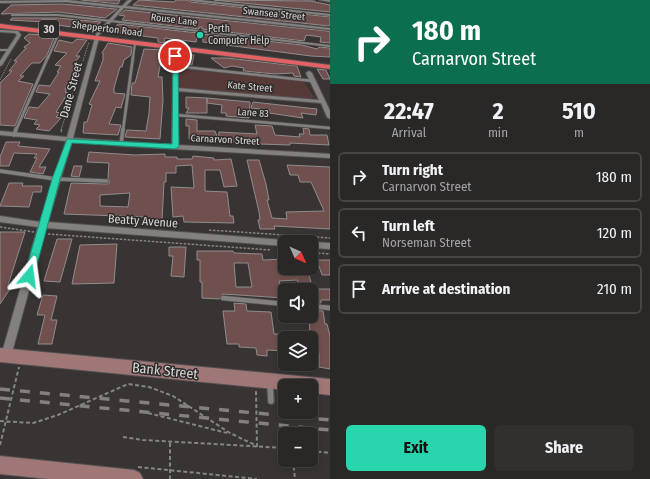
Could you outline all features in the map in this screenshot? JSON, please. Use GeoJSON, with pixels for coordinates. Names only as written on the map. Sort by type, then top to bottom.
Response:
{"type":"FeatureCollection","features":[{"type":"Feature","properties":{"kind":"highway","name":"Shepperton Road"},"geometry":{"type":"LineString","coordinates":[[0,25],[330,65]]}},
{"type":"Feature","properties":{"kind":"highway","name":"Shepperton Road"},"geometry":{"type":"LineString","coordinates":[[0,25],[135,43],[330,65]]}},
{"type":"Feature","properties":{"kind":"street","name":"Dane Street"},"geometry":{"type":"LineString","coordinates":[[3,355],[69,140],[95,37],[130,0]]}},
{"type":"Feature","properties":{"kind":"street"},"geometry":{"type":"LineString","coordinates":[[322,0],[330,1]]}},
{"type":"Feature","properties":{"kind":"street","name":"Swansea Street"},"geometry":{"type":"LineString","coordinates":[[0,2],[65,1],[330,29]]}},
{"type":"Feature","properties":{"kind":"street"},"geometry":{"type":"LineString","coordinates":[[0,31],[16,32],[19,35],[0,65]]}},
{"type":"Feature","properties":{"kind":"street"},"geometry":{"type":"LineString","coordinates":[[175,56],[175,147]]}},
{"type":"Feature","properties":{"kind":"street"},"geometry":{"type":"LineString","coordinates":[[309,73],[330,117]]}},
{"type":"Feature","properties":{"kind":"street","name":"Kate Street"},"geometry":{"type":"LineString","coordinates":[[175,89],[323,102]]}},
{"type":"Feature","properties":{"kind":"street","name":"Carnarvon Street"},"geometry":{"type":"LineString","coordinates":[[0,133],[121,144],[330,156]]}},
{"type":"Feature","properties":{"kind":"street","name":"Beatty Avenue"},"geometry":{"type":"LineString","coordinates":[[0,218],[42,229],[278,243]]}},
{"type":"Feature","properties":{"kind":"street"},"geometry":{"type":"LineString","coordinates":[[318,245],[330,246]]}},
{"type":"Feature","properties":{"kind":"street","name":"Bank Street"},"geometry":{"type":"LineString","coordinates":[[3,355],[330,387]]}},
{"type":"Feature","properties":{"kind":"street"},"geometry":{"type":"LineString","coordinates":[[0,465],[134,479]]}},
{"type":"Feature","properties":{"kind":"lane"},"geometry":{"type":"LineString","coordinates":[[191,0],[330,14]]}},
{"type":"Feature","properties":{"kind":"lane","name":"Rouse Lane"},"geometry":{"type":"LineString","coordinates":[[12,16],[58,15],[330,46]]}},
{"type":"Feature","properties":{"kind":"lane"},"geometry":{"type":"LineString","coordinates":[[14,135],[59,33]]}},
{"type":"Feature","properties":{"kind":"lane"},"geometry":{"type":"LineString","coordinates":[[121,144],[135,43]]}},
{"type":"Feature","properties":{"kind":"lane"},"geometry":{"type":"LineString","coordinates":[[0,50],[9,50]]}},
{"type":"Feature","properties":{"kind":"lane"},"geometry":{"type":"LineString","coordinates":[[175,66],[313,81]]}},
{"type":"Feature","properties":{"kind":"lane","name":"Lane 83"},"geometry":{"type":"LineString","coordinates":[[176,115],[330,128]]}},
{"type":"Feature","properties":{"kind":"lane"},"geometry":{"type":"LineString","coordinates":[[0,171],[56,179],[107,181]]}},
{"type":"Feature","properties":{"kind":"lane"},"geometry":{"type":"LineString","coordinates":[[223,298],[278,303]]}},
{"type":"Feature","properties":{"kind":"lane"},"geometry":{"type":"LineString","coordinates":[[318,307],[330,308]]}},
{"type":"Feature","properties":{"kind":"lane"},"geometry":{"type":"LineString","coordinates":[[270,381],[271,401]]}},
{"type":"Feature","properties":{"kind":"path"},"geometry":{"type":"LineString","coordinates":[[59,139],[95,37]]}},
{"type":"Feature","properties":{"kind":"path"},"geometry":{"type":"LineString","coordinates":[[0,227],[42,229],[277,250]]}},
{"type":"Feature","properties":{"kind":"path"},"geometry":{"type":"LineString","coordinates":[[318,253],[330,254]]}},
{"type":"Feature","properties":{"kind":"path"},"geometry":{"type":"LineString","coordinates":[[0,445],[20,364]]}},
{"type":"Feature","properties":{"kind":"path"},"geometry":{"type":"LineString","coordinates":[[0,422],[33,423],[58,415],[128,384],[149,387],[173,396],[230,433],[257,446]]}},
{"type":"Feature","properties":{"kind":"path"},"geometry":{"type":"LineString","coordinates":[[256,389],[257,446]]}},
{"type":"Feature","properties":{"kind":"path"},"geometry":{"type":"LineString","coordinates":[[148,413],[230,433]]}},
{"type":"Feature","properties":{"kind":"path"},"geometry":{"type":"LineString","coordinates":[[123,437],[170,442],[278,448]]}},
{"type":"Feature","properties":{"kind":"path"},"geometry":{"type":"LineString","coordinates":[[170,442],[170,479]]}},
{"type":"Feature","properties":{"kind":"path"},"geometry":{"type":"LineString","coordinates":[[318,452],[330,453]]}},
{"type":"Feature","properties":{"kind":"path"},"geometry":{"type":"LineString","coordinates":[[294,467],[295,479]]}},
{"type":"Feature","properties":{"kind":"shaded area"},"geometry":{"type":"Polygon","coordinates":[[[182,69],[300,81],[305,83],[314,97],[309,100],[186,89],[178,86],[177,72],[182,69]]]}},
{"type":"Feature","properties":{"kind":"building"},"geometry":{"type":"Polygon","coordinates":[[[81,0],[120,0],[118,4],[81,0]]]}},
{"type":"Feature","properties":{"kind":"building"},"geometry":{"type":"Polygon","coordinates":[[[139,0],[174,2],[176,0],[187,0],[191,2],[330,17],[330,24],[329,26],[133,5],[139,0]]]}},
{"type":"Feature","properties":{"kind":"building"},"geometry":{"type":"Polygon","coordinates":[[[214,0],[310,1],[330,5],[330,12],[214,0]]]}},
{"type":"Feature","properties":{"kind":"building"},"geometry":{"type":"Polygon","coordinates":[[[62,4],[117,9],[105,18],[58,12],[1,14],[11,5],[62,4]]]}},
{"type":"Feature","properties":{"kind":"building"},"geometry":{"type":"Polygon","coordinates":[[[125,10],[327,31],[330,32],[330,43],[320,42],[321,37],[306,35],[304,41],[202,29],[202,27],[199,27],[199,29],[122,20],[125,16],[119,15],[125,10]]]}},
{"type":"Feature","properties":{"kind":"building"},"geometry":{"type":"Polygon","coordinates":[[[12,18],[58,18],[101,22],[90,30],[58,25],[53,29],[41,28],[45,22],[10,20],[12,18]]]}},
{"type":"Feature","properties":{"kind":"building"},"geometry":{"type":"Polygon","coordinates":[[[118,24],[198,33],[196,42],[165,38],[164,43],[158,42],[158,38],[111,32],[118,24]]]}},
{"type":"Feature","properties":{"kind":"building"},"geometry":{"type":"Polygon","coordinates":[[[29,34],[55,36],[47,55],[40,63],[32,63],[20,76],[24,76],[18,81],[33,84],[15,126],[0,125],[0,83],[12,71],[9,71],[17,61],[14,61],[26,48],[24,47],[30,43],[24,38],[29,34]]]}},
{"type":"Feature","properties":{"kind":"building"},"geometry":{"type":"Polygon","coordinates":[[[202,34],[302,45],[317,49],[319,47],[330,48],[330,57],[311,56],[203,42],[202,34]]]}},
{"type":"Feature","properties":{"kind":"building"},"geometry":{"type":"Polygon","coordinates":[[[77,39],[87,40],[76,56],[80,56],[73,65],[77,65],[74,69],[76,69],[65,89],[67,89],[65,92],[68,93],[56,112],[60,113],[56,117],[61,118],[49,131],[36,129],[40,125],[34,124],[37,120],[24,118],[29,107],[38,108],[50,94],[36,92],[39,85],[50,86],[59,72],[57,72],[61,66],[55,65],[67,53],[54,51],[59,40],[72,43],[77,39]]]}},
{"type":"Feature","properties":{"kind":"building"},"geometry":{"type":"Polygon","coordinates":[[[108,43],[132,47],[131,55],[124,60],[122,67],[120,67],[114,88],[114,93],[125,94],[121,108],[116,107],[109,124],[121,125],[118,135],[83,133],[84,122],[87,122],[92,105],[89,104],[100,81],[95,81],[103,60],[102,53],[108,43]]]}},
{"type":"Feature","properties":{"kind":"building"},"geometry":{"type":"Polygon","coordinates":[[[144,49],[163,50],[158,77],[162,77],[163,100],[160,139],[125,137],[127,130],[146,131],[150,97],[131,95],[132,83],[135,83],[144,49]]]}},
{"type":"Feature","properties":{"kind":"building"},"geometry":{"type":"Polygon","coordinates":[[[183,54],[194,55],[192,65],[184,64],[183,54]]]}},
{"type":"Feature","properties":{"kind":"building"},"geometry":{"type":"Polygon","coordinates":[[[211,58],[227,58],[297,66],[301,77],[294,76],[293,73],[275,74],[243,71],[244,68],[232,66],[224,68],[211,58]]]}},
{"type":"Feature","properties":{"kind":"building"},"geometry":{"type":"Polygon","coordinates":[[[317,69],[326,70],[330,79],[323,79],[317,69]]]}},
{"type":"Feature","properties":{"kind":"building"},"geometry":{"type":"Polygon","coordinates":[[[186,97],[207,98],[207,113],[186,113],[189,108],[186,108],[186,97]]]}},
{"type":"Feature","properties":{"kind":"building"},"geometry":{"type":"Polygon","coordinates":[[[207,98],[250,102],[249,118],[226,116],[226,113],[221,113],[222,105],[207,103],[207,98]]]}},
{"type":"Feature","properties":{"kind":"building"},"geometry":{"type":"Polygon","coordinates":[[[253,102],[317,109],[316,115],[301,113],[303,118],[269,113],[270,110],[251,108],[253,102]]]}},
{"type":"Feature","properties":{"kind":"building"},"geometry":{"type":"Polygon","coordinates":[[[186,119],[197,120],[197,131],[215,131],[218,139],[189,139],[189,126],[186,126],[186,119]]]}},
{"type":"Feature","properties":{"kind":"building"},"geometry":{"type":"Polygon","coordinates":[[[255,125],[272,126],[275,135],[300,137],[299,134],[304,134],[303,128],[309,129],[310,135],[327,135],[329,145],[290,143],[290,145],[260,144],[218,141],[219,132],[257,134],[255,125]]]}},
{"type":"Feature","properties":{"kind":"building"},"geometry":{"type":"Polygon","coordinates":[[[6,142],[20,142],[18,146],[50,149],[39,167],[46,167],[43,174],[30,172],[37,158],[34,158],[37,154],[14,153],[9,166],[0,166],[0,157],[6,142]]]}},
{"type":"Feature","properties":{"kind":"building"},"geometry":{"type":"Polygon","coordinates":[[[89,152],[135,155],[165,154],[165,157],[177,157],[177,159],[192,159],[193,156],[214,158],[214,160],[231,159],[237,186],[224,187],[220,170],[205,170],[205,191],[227,192],[230,216],[233,216],[234,223],[184,222],[183,216],[173,217],[171,187],[194,188],[192,165],[176,166],[176,173],[166,173],[166,182],[164,182],[162,221],[147,221],[147,217],[64,214],[71,183],[107,184],[110,182],[108,178],[109,163],[87,162],[89,152]],[[130,193],[100,195],[100,206],[128,207],[130,193]]]}},
{"type":"Feature","properties":{"kind":"building"},"geometry":{"type":"Polygon","coordinates":[[[247,160],[259,160],[266,184],[269,200],[267,200],[272,218],[287,219],[286,212],[324,211],[311,182],[300,182],[298,175],[290,175],[287,165],[330,167],[330,229],[274,226],[275,229],[260,229],[258,220],[260,220],[259,212],[247,160]]]}},
{"type":"Feature","properties":{"kind":"building"},"geometry":{"type":"Polygon","coordinates":[[[74,166],[82,166],[79,177],[71,176],[74,166]]]}},
{"type":"Feature","properties":{"kind":"building"},"geometry":{"type":"Polygon","coordinates":[[[9,183],[23,183],[22,186],[42,186],[41,192],[33,192],[29,207],[0,206],[9,183]]]}},
{"type":"Feature","properties":{"kind":"building"},"geometry":{"type":"Polygon","coordinates":[[[0,232],[25,232],[8,285],[12,286],[0,304],[0,232]]]}},
{"type":"Feature","properties":{"kind":"building"},"geometry":{"type":"Polygon","coordinates":[[[57,239],[72,239],[60,282],[44,281],[57,239]]]}},
{"type":"Feature","properties":{"kind":"building"},"geometry":{"type":"Polygon","coordinates":[[[117,244],[114,283],[72,284],[80,245],[117,244]]]}},
{"type":"Feature","properties":{"kind":"building"},"geometry":{"type":"Polygon","coordinates":[[[169,247],[186,247],[184,277],[171,276],[173,256],[169,256],[169,247]]]}},
{"type":"Feature","properties":{"kind":"building"},"geometry":{"type":"Polygon","coordinates":[[[197,251],[233,251],[234,253],[262,254],[263,260],[278,259],[278,275],[309,275],[311,283],[298,283],[297,280],[279,281],[278,298],[223,294],[219,299],[202,298],[200,260],[197,260],[197,251]],[[234,263],[236,287],[252,287],[248,263],[234,263]]]}},
{"type":"Feature","properties":{"kind":"building"},"geometry":{"type":"Polygon","coordinates":[[[318,260],[330,260],[330,275],[322,275],[318,260]]]}},
{"type":"Feature","properties":{"kind":"building"},"geometry":{"type":"Polygon","coordinates":[[[318,289],[330,289],[330,300],[321,300],[321,303],[318,303],[318,289]]]}},
{"type":"Feature","properties":{"kind":"building"},"geometry":{"type":"Polygon","coordinates":[[[43,295],[57,296],[51,320],[57,320],[52,344],[38,344],[45,315],[37,315],[43,295]]]}},
{"type":"Feature","properties":{"kind":"building"},"geometry":{"type":"Polygon","coordinates":[[[234,303],[246,304],[247,311],[271,312],[274,334],[278,334],[278,351],[267,350],[267,356],[257,355],[256,348],[239,347],[239,344],[227,344],[223,311],[235,311],[234,303]]]}},
{"type":"Feature","properties":{"kind":"building"},"geometry":{"type":"Polygon","coordinates":[[[318,311],[323,311],[325,324],[327,324],[330,336],[330,369],[319,367],[318,331],[310,331],[309,323],[318,323],[318,311]]]}},
{"type":"Feature","properties":{"kind":"railway"},"geometry":{"type":"LineString","coordinates":[[0,389],[330,420]]}},
{"type":"Feature","properties":{"kind":"railway"},"geometry":{"type":"LineString","coordinates":[[0,398],[330,430]]}},
{"type":"Feature","properties":{"kind":"place","name":"Perth Computer Help"},"geometry":{"type":"Point","coordinates":[200,35]}},
{"type":"Feature","properties":{"kind":"route"},"geometry":{"type":"LineString","coordinates":[[29,276],[56,179],[69,140],[175,147],[175,56]]}}]}
